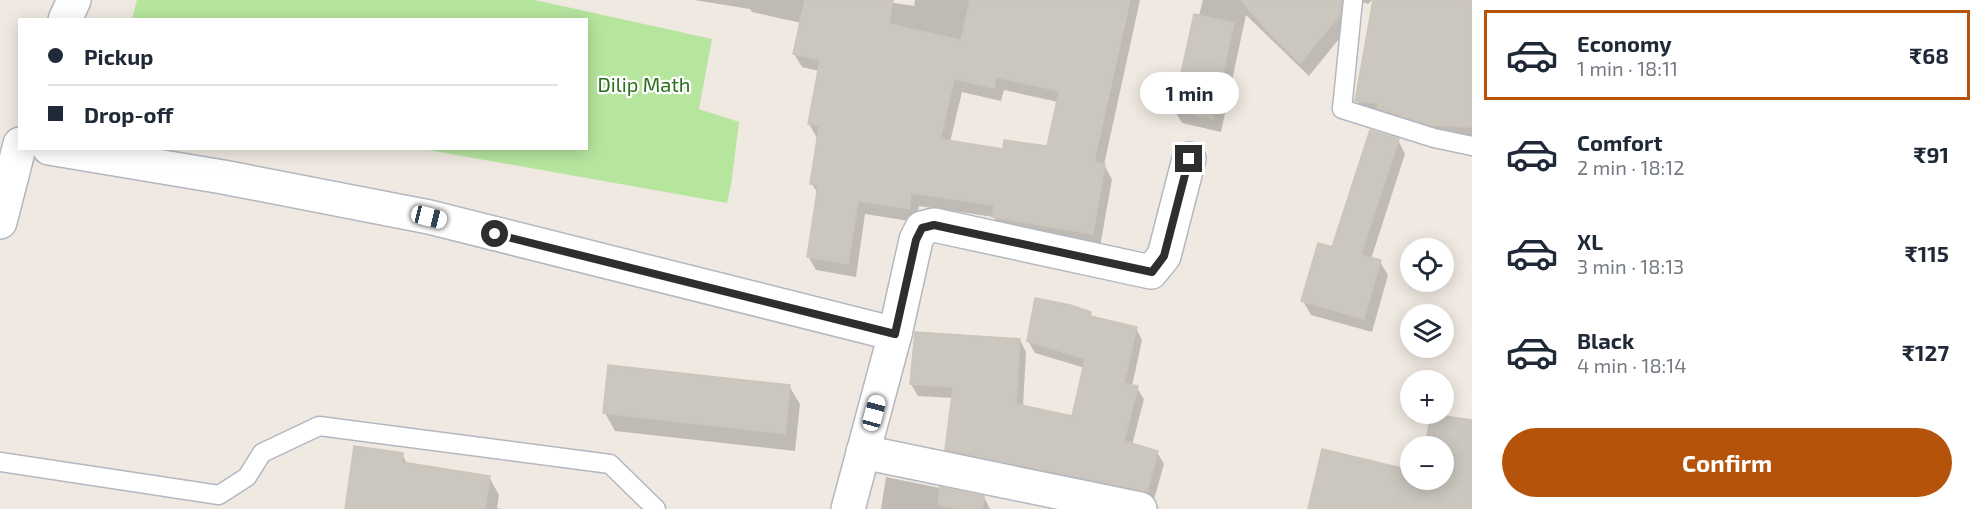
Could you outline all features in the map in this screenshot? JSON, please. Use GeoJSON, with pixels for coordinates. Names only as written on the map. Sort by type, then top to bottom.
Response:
{"type":"FeatureCollection","features":[{"type":"Feature","properties":{"kind":"street"},"geometry":{"type":"LineString","coordinates":[[66,18],[74,0]]}},
{"type":"Feature","properties":{"kind":"street"},"geometry":{"type":"LineString","coordinates":[[0,222],[18,150]]}},
{"type":"Feature","properties":{"kind":"street"},"geometry":{"type":"LineString","coordinates":[[61,150],[223,177],[429,217],[895,334]]}},
{"type":"Feature","properties":{"kind":"street"},"geometry":{"type":"LineString","coordinates":[[848,509],[895,334],[916,240],[922,228],[934,225],[1152,272],[1164,256],[1189,159]]}},
{"type":"Feature","properties":{"kind":"street"},"geometry":{"type":"LineString","coordinates":[[863,452],[1140,509]]}},
{"type":"Feature","properties":{"kind":"lane"},"geometry":{"type":"LineString","coordinates":[[1353,0],[1342,109],[1434,138],[1472,146]]}},
{"type":"Feature","properties":{"kind":"lane"},"geometry":{"type":"LineString","coordinates":[[0,462],[218,502],[247,477],[262,453],[319,426],[610,464],[656,509]]}},
{"type":"Feature","properties":{"kind":"green space","name":"Dilip Math"},"geometry":{"type":"Polygon","coordinates":[[[137,0],[535,0],[712,39],[699,109],[739,122],[727,203],[429,150],[588,150],[588,18],[132,18],[137,0]]]}},
{"type":"Feature","properties":{"kind":"building"},"geometry":{"type":"Polygon","coordinates":[[[805,0],[893,0],[889,24],[961,40],[970,0],[1130,0],[1094,162],[1105,164],[1093,234],[992,217],[994,205],[911,193],[909,209],[858,201],[848,264],[807,257],[818,185],[810,184],[819,126],[808,124],[820,60],[793,54],[805,0]],[[996,77],[994,88],[954,79],[940,139],[1003,149],[1004,140],[1047,146],[1059,91],[996,77]]]}},
{"type":"Feature","properties":{"kind":"building"},"geometry":{"type":"Polygon","coordinates":[[[1241,0],[1342,0],[1340,15],[1300,63],[1270,34],[1241,0]]]}},
{"type":"Feature","properties":{"kind":"building"},"geometry":{"type":"Polygon","coordinates":[[[1373,0],[1472,0],[1472,127],[1430,125],[1377,108],[1379,103],[1355,101],[1373,0]]]}},
{"type":"Feature","properties":{"kind":"building"},"geometry":{"type":"Polygon","coordinates":[[[1194,14],[1234,23],[1213,119],[1173,110],[1194,14]]]}},
{"type":"Feature","properties":{"kind":"building"},"geometry":{"type":"Polygon","coordinates":[[[1370,130],[1399,139],[1361,255],[1381,260],[1364,319],[1301,301],[1318,243],[1332,247],[1370,130]]]}},
{"type":"Feature","properties":{"kind":"building"},"geometry":{"type":"Polygon","coordinates":[[[1035,298],[1070,305],[1091,312],[1090,316],[1137,327],[1124,383],[1138,386],[1124,441],[1158,451],[1147,492],[945,450],[953,387],[910,384],[915,332],[1020,339],[1016,404],[1072,416],[1085,359],[1027,341],[1035,298]]]}},
{"type":"Feature","properties":{"kind":"building"},"geometry":{"type":"Polygon","coordinates":[[[608,365],[790,385],[785,434],[603,413],[608,365]]]}},
{"type":"Feature","properties":{"kind":"building"},"geometry":{"type":"Polygon","coordinates":[[[1454,417],[1472,420],[1472,509],[1308,509],[1322,449],[1400,468],[1400,490],[1454,490],[1454,436],[1427,436],[1429,424],[1454,424],[1454,417]]]}},
{"type":"Feature","properties":{"kind":"building"},"geometry":{"type":"Polygon","coordinates":[[[354,446],[403,453],[402,462],[490,476],[485,509],[345,509],[354,446]]]}},
{"type":"Feature","properties":{"kind":"building"},"geometry":{"type":"Polygon","coordinates":[[[940,487],[984,496],[982,509],[959,509],[938,505],[940,487]]]}},
{"type":"Feature","properties":{"kind":"route"},"geometry":{"type":"LineString","coordinates":[[495,234],[895,334],[916,240],[922,228],[934,225],[1152,272],[1164,256],[1189,159]]}}]}
